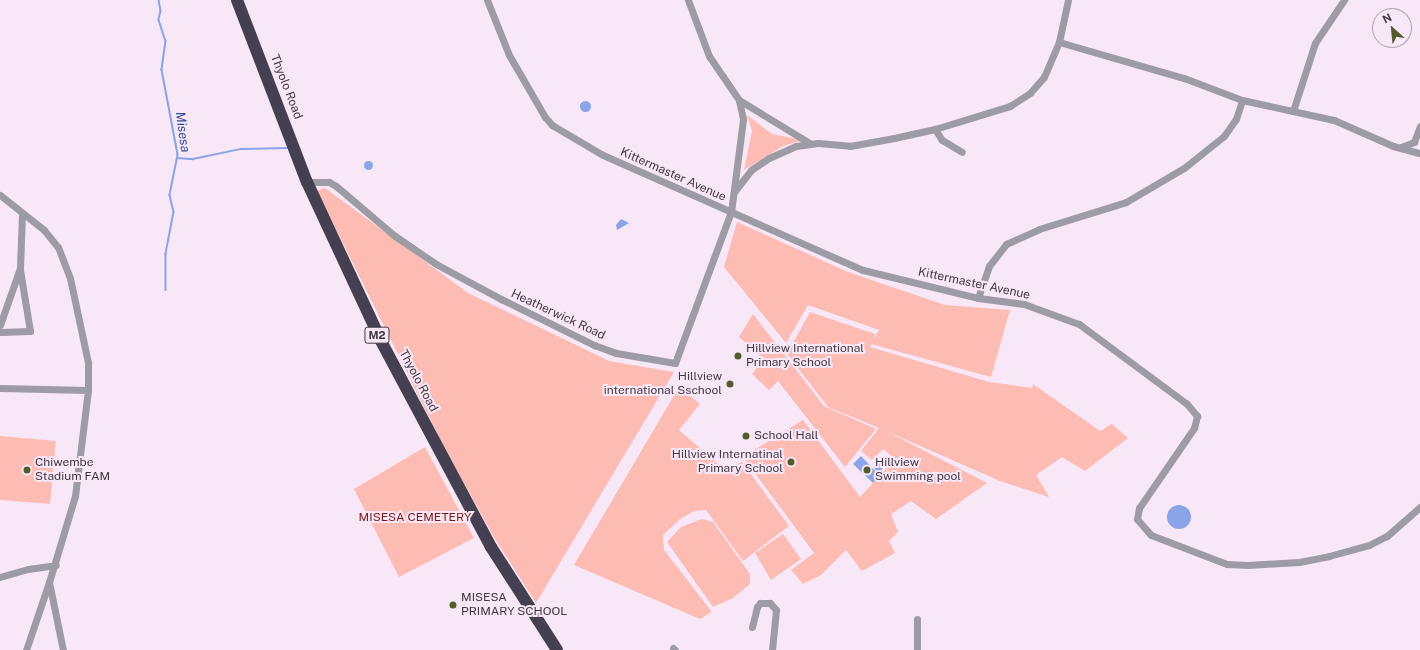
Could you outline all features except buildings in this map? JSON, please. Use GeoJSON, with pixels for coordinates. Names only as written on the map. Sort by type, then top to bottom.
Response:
{"type":"FeatureCollection","features":[{"type":"Feature","properties":{"kind":"highway","name":"Thyolo Road"},"geometry":{"type":"LineString","coordinates":[[237,0],[307,182],[378,336],[505,572],[557,650]]}},
{"type":"Feature","properties":{"kind":"street","name":"Kittermaster Avenue"},"geometry":{"type":"LineString","coordinates":[[487,0],[509,55],[545,117],[552,125],[602,155],[863,270],[978,298],[1024,304],[1079,324],[1187,404],[1197,416],[1196,423],[1187,440],[1139,508],[1138,519],[1151,535],[1227,564],[1248,565],[1299,562],[1330,556],[1369,545],[1387,536],[1420,507]]}},
{"type":"Feature","properties":{"kind":"street"},"geometry":{"type":"LineString","coordinates":[[688,0],[709,56],[739,100],[742,110],[742,132],[731,212]]}},
{"type":"Feature","properties":{"kind":"street"},"geometry":{"type":"LineString","coordinates":[[733,193],[752,170],[769,158],[796,146],[812,144],[850,146],[935,129],[1010,106],[1030,93],[1044,77],[1059,42],[1068,0]]}},
{"type":"Feature","properties":{"kind":"street"},"geometry":{"type":"LineString","coordinates":[[1293,111],[1315,43],[1344,0]]}},
{"type":"Feature","properties":{"kind":"street"},"geometry":{"type":"LineString","coordinates":[[1059,42],[1184,78],[1242,100],[1334,120],[1401,148],[1420,153]]}},
{"type":"Feature","properties":{"kind":"street"},"geometry":{"type":"LineString","coordinates":[[739,100],[812,144]]}},
{"type":"Feature","properties":{"kind":"street"},"geometry":{"type":"LineString","coordinates":[[978,298],[989,266],[1006,244],[1039,229],[1126,202],[1184,168],[1224,136],[1236,119],[1242,100]]}},
{"type":"Feature","properties":{"kind":"street"},"geometry":{"type":"LineString","coordinates":[[1401,148],[1414,142],[1420,126]]}},
{"type":"Feature","properties":{"kind":"street"},"geometry":{"type":"LineString","coordinates":[[935,129],[942,140],[962,152]]}},
{"type":"Feature","properties":{"kind":"street","name":"Heatherwick Road"},"geometry":{"type":"LineString","coordinates":[[307,182],[329,182],[336,186],[395,236],[436,264],[594,345],[616,353],[675,363],[731,212]]}},
{"type":"Feature","properties":{"kind":"street"},"geometry":{"type":"LineString","coordinates":[[0,195],[53,240],[66,266],[83,331],[88,390],[75,496],[56,565],[26,650]]}},
{"type":"Feature","properties":{"kind":"street"},"geometry":{"type":"LineString","coordinates":[[0,332],[30,331],[20,268],[22,214]]}},
{"type":"Feature","properties":{"kind":"street"},"geometry":{"type":"LineString","coordinates":[[0,325],[20,268]]}},
{"type":"Feature","properties":{"kind":"street"},"geometry":{"type":"LineString","coordinates":[[0,388],[88,390]]}},
{"type":"Feature","properties":{"kind":"street"},"geometry":{"type":"LineString","coordinates":[[0,577],[56,565]]}},
{"type":"Feature","properties":{"kind":"street"},"geometry":{"type":"LineString","coordinates":[[49,582],[64,650]]}},
{"type":"Feature","properties":{"kind":"street"},"geometry":{"type":"LineString","coordinates":[[752,628],[757,607],[760,603],[770,603],[776,610],[772,650]]}},
{"type":"Feature","properties":{"kind":"street"},"geometry":{"type":"LineString","coordinates":[[917,619],[917,650]]}},
{"type":"Feature","properties":{"kind":"green space"},"geometry":{"type":"Polygon","coordinates":[[[747,115],[772,134],[802,140],[783,146],[744,170],[752,131],[747,115]]]}},
{"type":"Feature","properties":{"kind":"green space"},"geometry":{"type":"Polygon","coordinates":[[[325,188],[468,293],[609,361],[674,372],[536,603],[495,539],[446,451],[317,191],[325,188]]]}},
{"type":"Feature","properties":{"kind":"green space"},"geometry":{"type":"Polygon","coordinates":[[[737,222],[848,272],[945,305],[1010,310],[991,377],[871,344],[870,347],[989,382],[1032,388],[1033,384],[1100,431],[1112,424],[1128,438],[1085,471],[1062,457],[1036,475],[1049,497],[1000,481],[886,431],[987,483],[936,519],[911,501],[891,514],[898,532],[889,541],[895,553],[862,571],[846,550],[821,575],[803,584],[791,570],[814,553],[743,457],[803,420],[860,497],[895,459],[883,449],[872,460],[861,451],[879,428],[828,407],[787,354],[810,312],[875,334],[873,340],[879,330],[808,305],[786,343],[724,267],[737,222]]]}},
{"type":"Feature","properties":{"kind":"green space"},"geometry":{"type":"Polygon","coordinates":[[[753,314],[824,406],[876,429],[845,467],[778,381],[769,390],[752,374],[764,359],[739,337],[753,314]]]}},
{"type":"Feature","properties":{"kind":"green space"},"geometry":{"type":"Polygon","coordinates":[[[679,387],[700,404],[679,430],[725,470],[742,462],[789,526],[743,561],[706,510],[694,511],[680,519],[663,535],[664,550],[712,612],[700,619],[574,565],[679,387]]]}},
{"type":"Feature","properties":{"kind":"green space","name":"Chiwembe Stadium FAM"},"geometry":{"type":"Polygon","coordinates":[[[0,436],[56,441],[50,504],[0,500],[0,436]]]}},
{"type":"Feature","properties":{"kind":"green space","name":"MISESA CEMETERY"},"geometry":{"type":"Polygon","coordinates":[[[425,447],[474,538],[399,577],[354,489],[425,447]]]}},
{"type":"Feature","properties":{"kind":"green space"},"geometry":{"type":"Polygon","coordinates":[[[702,519],[713,522],[750,574],[750,584],[733,598],[713,607],[667,542],[681,527],[702,519]]]}},
{"type":"Feature","properties":{"kind":"green space"},"geometry":{"type":"Polygon","coordinates":[[[783,534],[801,559],[771,580],[755,553],[783,534]]]}},
{"type":"Feature","properties":{"kind":"water"},"geometry":{"type":"Polygon","coordinates":[[[583,101],[587,101],[589,102],[589,110],[583,111],[580,108],[580,104],[583,101]]]}},
{"type":"Feature","properties":{"kind":"water"},"geometry":{"type":"Polygon","coordinates":[[[368,160],[373,165],[368,170],[363,165],[368,160]]]}},
{"type":"Feature","properties":{"kind":"water"},"geometry":{"type":"Polygon","coordinates":[[[621,219],[629,223],[617,230],[616,225],[621,219]]]}},
{"type":"Feature","properties":{"kind":"water","name":"Hillview Swimming pool"},"geometry":{"type":"Polygon","coordinates":[[[861,456],[879,475],[873,483],[853,464],[861,456]]]}},
{"type":"Feature","properties":{"kind":"water","name":"Hillview Swimming pool"},"geometry":{"type":"Polygon","coordinates":[[[876,462],[880,462],[882,466],[880,470],[876,470],[874,468],[874,464],[876,462]]]}},
{"type":"Feature","properties":{"kind":"water"},"geometry":{"type":"Polygon","coordinates":[[[1179,505],[1188,508],[1191,517],[1188,526],[1179,529],[1170,526],[1167,517],[1170,508],[1179,505]]]}},
{"type":"Feature","properties":{"kind":"waterway","name":"Misesa"},"geometry":{"type":"LineString","coordinates":[[159,0],[161,11],[159,20],[166,41],[162,70],[178,155],[170,195],[174,212],[166,254],[166,290]]}},
{"type":"Feature","properties":{"kind":"waterway"},"geometry":{"type":"LineString","coordinates":[[177,158],[193,159],[241,149],[287,148]]}},
{"type":"Feature","properties":{"kind":"place","name":"Hillview International Primary School"},"geometry":{"type":"Point","coordinates":[738,356]}},
{"type":"Feature","properties":{"kind":"place","name":"Hillview international Sschool"},"geometry":{"type":"Point","coordinates":[730,384]}},
{"type":"Feature","properties":{"kind":"place","name":"School Hall"},"geometry":{"type":"Point","coordinates":[746,436]}},
{"type":"Feature","properties":{"kind":"place","name":"Hillview Internatinal Primary School"},"geometry":{"type":"Point","coordinates":[791,462]}},
{"type":"Feature","properties":{"kind":"place","name":"Chiwembe Stadium FAM"},"geometry":{"type":"Point","coordinates":[27,470]}},
{"type":"Feature","properties":{"kind":"place","name":"Hillview Swimming pool"},"geometry":{"type":"Point","coordinates":[867,470]}},
{"type":"Feature","properties":{"kind":"place","name":"MISESA PRIMARY SCHOOL"},"geometry":{"type":"Point","coordinates":[453,605]}}]}
